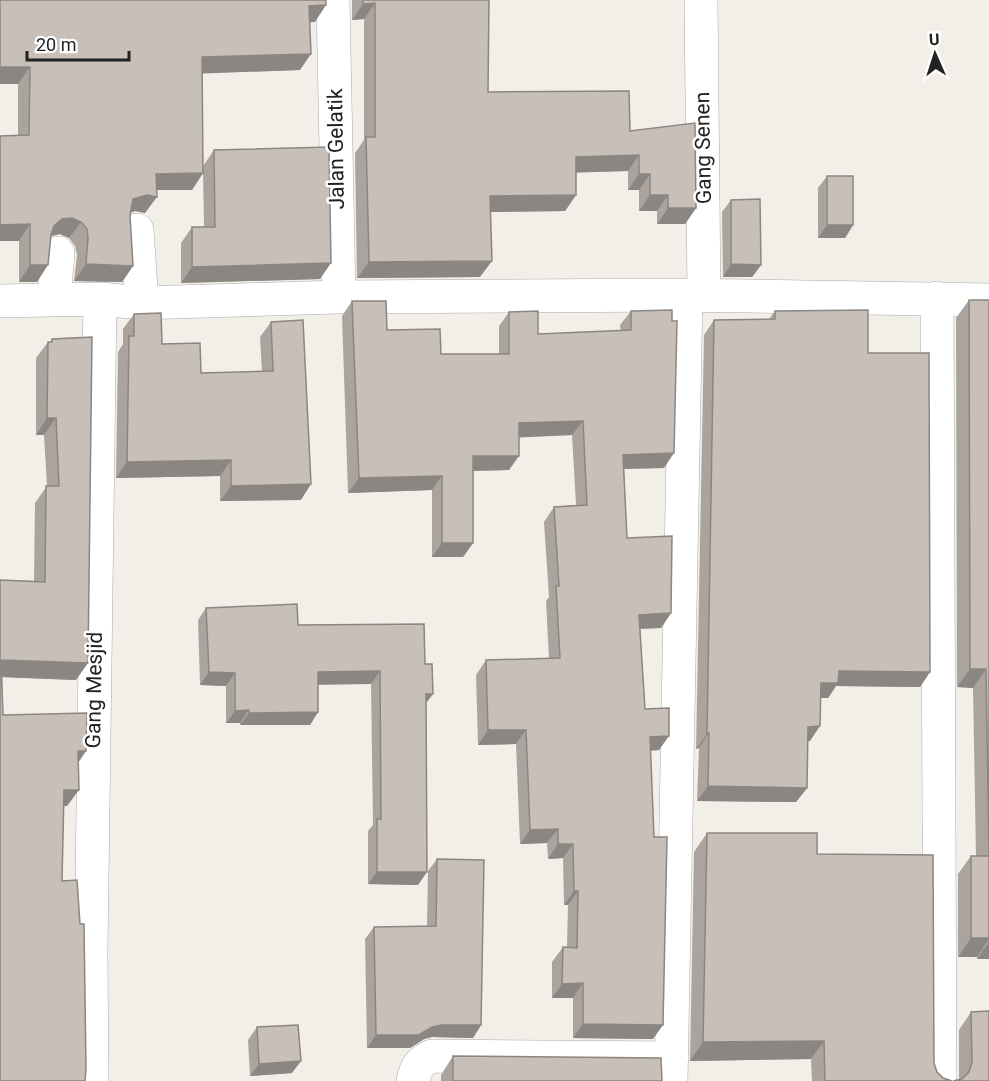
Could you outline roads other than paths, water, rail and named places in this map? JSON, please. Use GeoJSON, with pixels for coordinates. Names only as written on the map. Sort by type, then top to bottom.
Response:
{"type":"FeatureCollection","features":[{"type":"Feature","properties":{"kind":"street","name":"Jalan Gelatik"},"geometry":{"type":"LineString","coordinates":[[333,0],[339,297]]}},
{"type":"Feature","properties":{"kind":"street","name":"Gang Senen"},"geometry":{"type":"LineString","coordinates":[[672,1070],[695,295],[701,0]]}},
{"type":"Feature","properties":{"kind":"street"},"geometry":{"type":"LineString","coordinates":[[136,230],[142,303]]}},
{"type":"Feature","properties":{"kind":"street"},"geometry":{"type":"LineString","coordinates":[[54,299],[58,254]]}},
{"type":"Feature","properties":{"kind":"street"},"geometry":{"type":"LineString","coordinates":[[0,301],[100,299],[142,303],[339,297],[695,295],[989,300]]}},
{"type":"Feature","properties":{"kind":"street"},"geometry":{"type":"LineString","coordinates":[[937,298],[940,1081]]}},
{"type":"Feature","properties":{"kind":"street","name":"Gang Mesjid"},"geometry":{"type":"LineString","coordinates":[[92,1081],[91,953],[100,299]]}},
{"type":"Feature","properties":{"kind":"street"},"geometry":{"type":"LineString","coordinates":[[413,1081],[416,1069],[422,1061],[432,1056],[672,1070]]}}]}
